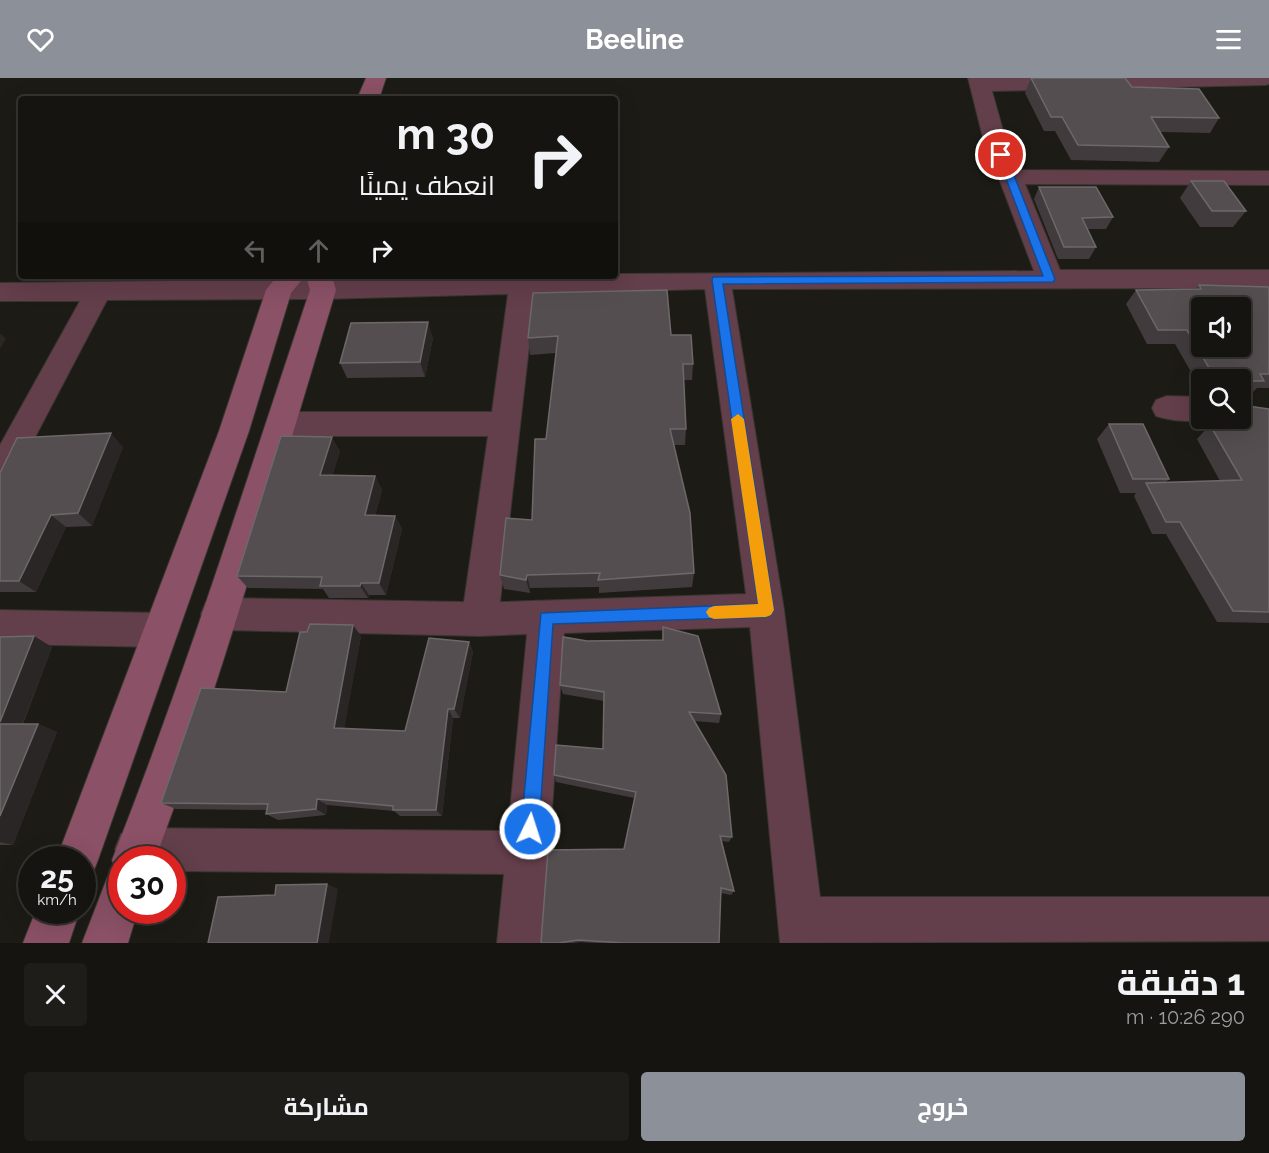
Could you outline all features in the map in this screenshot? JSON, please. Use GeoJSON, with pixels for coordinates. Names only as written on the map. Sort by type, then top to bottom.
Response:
{"type":"FeatureCollection","features":[{"type":"Feature","properties":{"kind":"main road"},"geometry":{"type":"LineString","coordinates":[[369,96],[376,78]]}},
{"type":"Feature","properties":{"kind":"main road"},"geometry":{"type":"LineString","coordinates":[[82,846],[234,431],[285,283]]}},
{"type":"Feature","properties":{"kind":"main road"},"geometry":{"type":"LineString","coordinates":[[138,846],[163,782],[281,424],[321,283]]}},
{"type":"Feature","properties":{"kind":"main road"},"geometry":{"type":"LineString","coordinates":[[46,943],[53,924]]}},
{"type":"Feature","properties":{"kind":"main road"},"geometry":{"type":"LineString","coordinates":[[105,943],[111,924]]}},
{"type":"Feature","properties":{"kind":"street"},"geometry":{"type":"LineString","coordinates":[[1050,279],[993,134],[979,82],[1267,80]]}},
{"type":"Feature","properties":{"kind":"street"},"geometry":{"type":"LineString","coordinates":[[1010,177],[1269,178]]}},
{"type":"Feature","properties":{"kind":"street"},"geometry":{"type":"LineString","coordinates":[[0,292],[99,291],[285,283],[523,286],[717,280],[1269,279]]}},
{"type":"Feature","properties":{"kind":"street"},"geometry":{"type":"LineString","coordinates":[[717,280],[766,610],[802,931],[1269,919]]}},
{"type":"Feature","properties":{"kind":"street"},"geometry":{"type":"LineString","coordinates":[[480,619],[523,286]]}},
{"type":"Feature","properties":{"kind":"street"},"geometry":{"type":"LineString","coordinates":[[0,474],[99,291]]}},
{"type":"Feature","properties":{"kind":"street"},"geometry":{"type":"LineString","coordinates":[[1167,408],[1191,408]]}},
{"type":"Feature","properties":{"kind":"street"},"geometry":{"type":"LineString","coordinates":[[281,424],[505,424]]}},
{"type":"Feature","properties":{"kind":"street"},"geometry":{"type":"LineString","coordinates":[[219,614],[480,619],[766,610]]}},
{"type":"Feature","properties":{"kind":"street"},"geometry":{"type":"LineString","coordinates":[[520,943],[546,618]]}},
{"type":"Feature","properties":{"kind":"street"},"geometry":{"type":"LineString","coordinates":[[0,627],[161,630]]}},
{"type":"Feature","properties":{"kind":"street"},"geometry":{"type":"LineString","coordinates":[[186,854],[528,853]]}},
{"type":"Feature","properties":{"kind":"building"},"geometry":{"type":"Polygon","coordinates":[[[1031,78],[1125,78],[1132,87],[1199,89],[1219,118],[1151,117],[1169,147],[1078,145],[1062,117],[1051,117],[1031,78]]]}},
{"type":"Feature","properties":{"kind":"building"},"geometry":{"type":"Polygon","coordinates":[[[1191,181],[1224,181],[1246,211],[1212,211],[1191,181]]]}},
{"type":"Feature","properties":{"kind":"building"},"geometry":{"type":"Polygon","coordinates":[[[1039,187],[1096,187],[1113,217],[1082,218],[1096,247],[1064,247],[1039,187]]]}},
{"type":"Feature","properties":{"kind":"building"},"geometry":{"type":"Polygon","coordinates":[[[1199,285],[1269,287],[1269,374],[1260,374],[1264,381],[1252,381],[1252,402],[1251,369],[1210,369],[1203,357],[1251,357],[1251,297],[1191,297],[1191,337],[1187,330],[1158,330],[1136,290],[1201,289],[1199,285]]]}},
{"type":"Feature","properties":{"kind":"building"},"geometry":{"type":"Polygon","coordinates":[[[667,290],[671,335],[691,335],[693,364],[683,364],[686,429],[670,429],[690,513],[694,573],[598,580],[600,573],[527,575],[526,580],[500,575],[506,518],[532,520],[535,439],[546,439],[558,336],[528,338],[533,293],[667,290]]]}},
{"type":"Feature","properties":{"kind":"building"},"geometry":{"type":"Polygon","coordinates":[[[428,322],[420,362],[340,363],[351,323],[428,322]]]}},
{"type":"Feature","properties":{"kind":"building"},"geometry":{"type":"Polygon","coordinates":[[[1251,406],[1269,409],[1269,612],[1233,611],[1180,522],[1166,522],[1146,483],[1242,480],[1212,429],[1251,429],[1251,406]]]}},
{"type":"Feature","properties":{"kind":"building"},"geometry":{"type":"Polygon","coordinates":[[[1109,424],[1143,424],[1169,479],[1133,479],[1109,424]]]}},
{"type":"Feature","properties":{"kind":"building"},"geometry":{"type":"Polygon","coordinates":[[[111,433],[78,513],[51,515],[19,581],[0,581],[0,473],[17,438],[111,433]]]}},
{"type":"Feature","properties":{"kind":"building"},"geometry":{"type":"Polygon","coordinates":[[[281,436],[332,437],[320,475],[375,476],[365,515],[395,516],[379,583],[361,583],[360,586],[320,586],[322,577],[237,576],[281,436]]]}},
{"type":"Feature","properties":{"kind":"building"},"geometry":{"type":"Polygon","coordinates":[[[310,624],[353,625],[334,728],[405,731],[429,638],[469,642],[454,709],[448,709],[436,810],[393,810],[393,806],[317,799],[316,809],[266,814],[268,804],[161,803],[201,688],[286,692],[300,632],[307,632],[310,624]]]}},
{"type":"Feature","properties":{"kind":"building"},"geometry":{"type":"Polygon","coordinates":[[[663,627],[698,636],[721,714],[689,712],[726,775],[732,837],[720,836],[734,891],[721,888],[719,943],[624,943],[578,940],[541,943],[548,850],[624,849],[636,792],[554,775],[556,745],[603,749],[604,692],[560,685],[563,637],[587,641],[663,640],[663,627]]]}},
{"type":"Feature","properties":{"kind":"building"},"geometry":{"type":"Polygon","coordinates":[[[34,636],[0,722],[0,637],[34,636]]]}},
{"type":"Feature","properties":{"kind":"building"},"geometry":{"type":"Polygon","coordinates":[[[0,724],[38,724],[0,816],[0,724]]]}},
{"type":"Feature","properties":{"kind":"building"},"geometry":{"type":"Polygon","coordinates":[[[327,884],[317,943],[208,943],[218,897],[275,895],[276,885],[327,884]]]}},
{"type":"Feature","properties":{"kind":"slow traffic"},"geometry":{"type":"LineString","coordinates":[[714,612],[766,610],[738,419]]}},
{"type":"Feature","properties":{"kind":"route"},"geometry":{"type":"LineString","coordinates":[[530,829],[546,618],[766,610],[717,280],[1050,279],[1001,155]]}}]}
